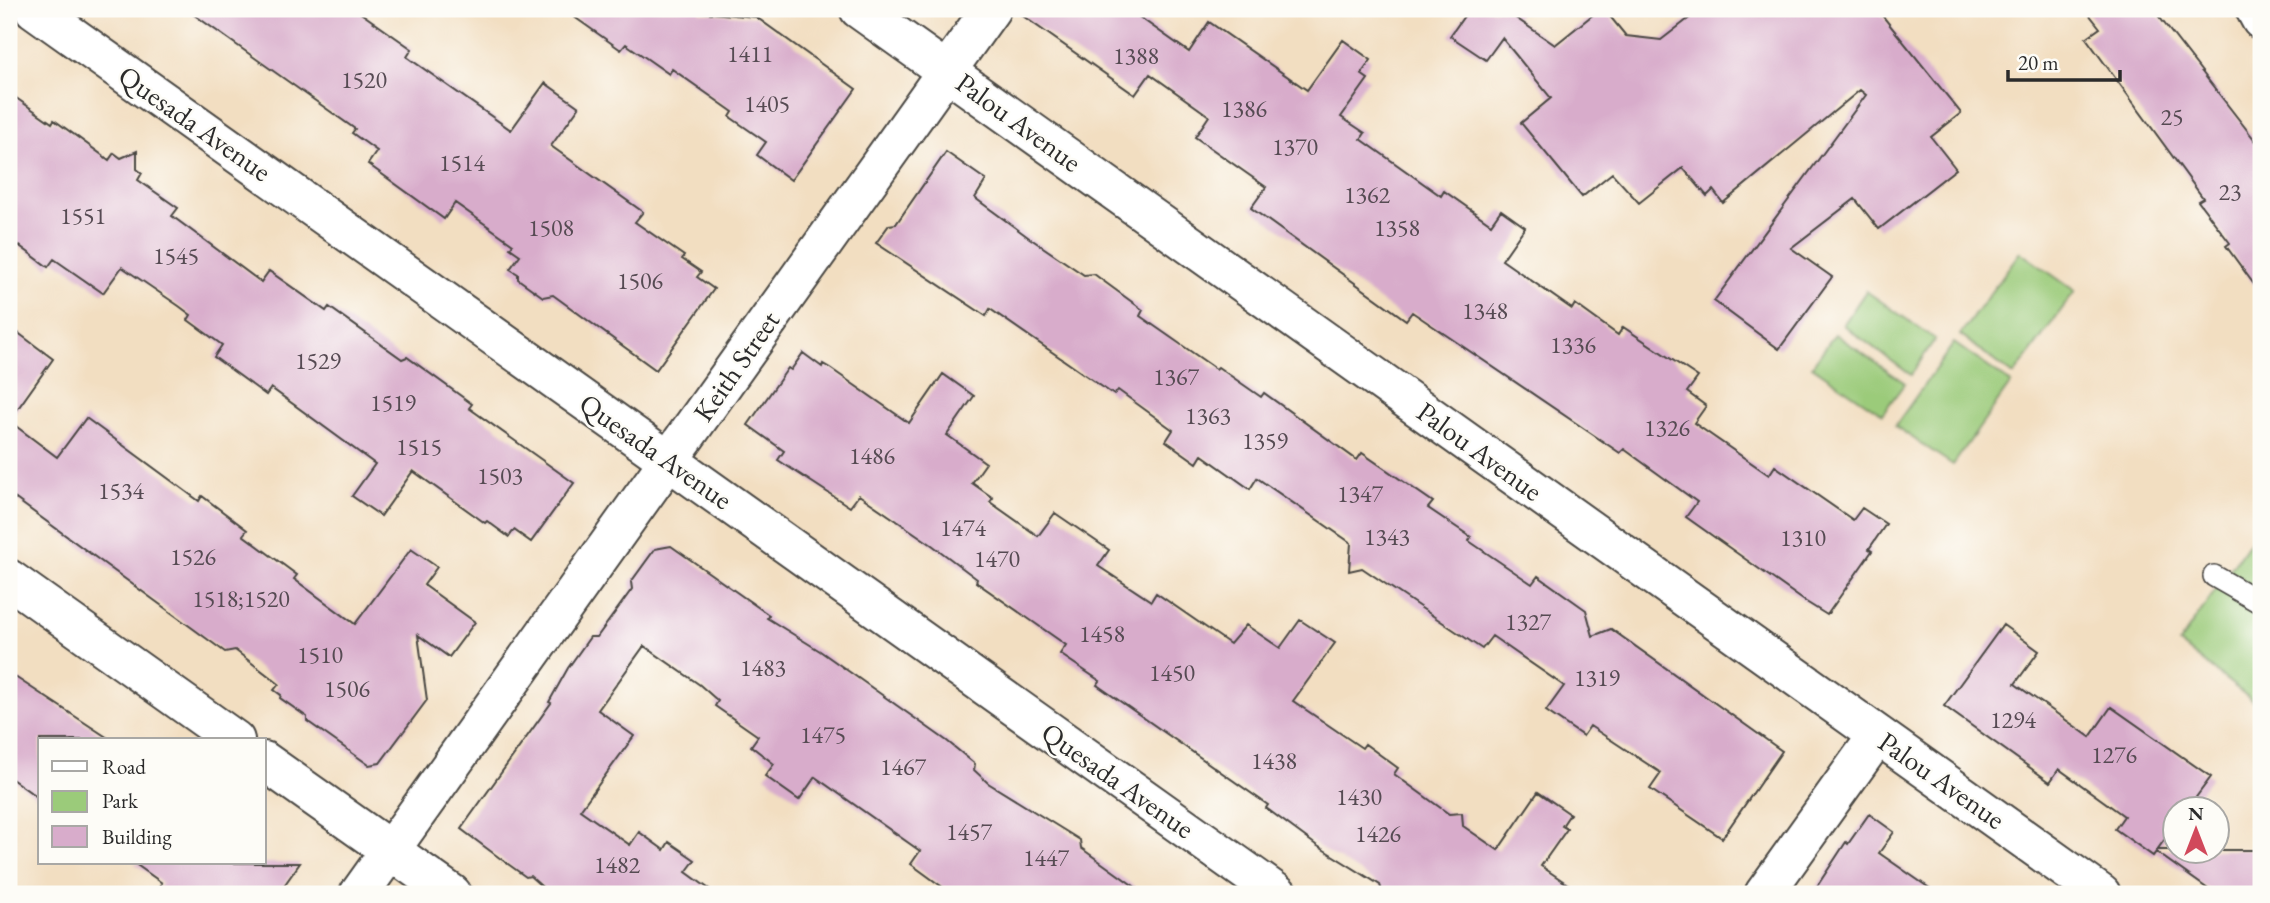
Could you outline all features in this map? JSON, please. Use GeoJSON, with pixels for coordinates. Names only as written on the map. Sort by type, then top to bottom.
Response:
{"type":"FeatureCollection","features":[{"type":"Feature","properties":{"kind":"street","name":"Quesada Avenue"},"geometry":{"type":"LineString","coordinates":[[34,9],[1278,894]]}},
{"type":"Feature","properties":{"kind":"street","name":"Palou Avenue"},"geometry":{"type":"LineString","coordinates":[[859,9],[2101,894]]}},
{"type":"Feature","properties":{"kind":"street","name":"Keith Street"},"geometry":{"type":"LineString","coordinates":[[359,894],[991,9]]}},
{"type":"Feature","properties":{"kind":"street"},"geometry":{"type":"LineString","coordinates":[[2255,9],[2261,20]]}},
{"type":"Feature","properties":{"kind":"street"},"geometry":{"type":"LineString","coordinates":[[9,579],[232,738]]}},
{"type":"Feature","properties":{"kind":"street"},"geometry":{"type":"LineString","coordinates":[[1764,894],[1878,735]]}},
{"type":"Feature","properties":{"kind":"street"},"geometry":{"type":"LineString","coordinates":[[266,762],[452,894]]}},
{"type":"Feature","properties":{"kind":"lane"},"geometry":{"type":"LineString","coordinates":[[2214,576],[2261,603]]}},
{"type":"Feature","properties":{"kind":"green space"},"geometry":{"type":"Polygon","coordinates":[[[2020,252],[2075,291],[2014,375],[1960,335],[2020,252]]]}},
{"type":"Feature","properties":{"kind":"green space"},"geometry":{"type":"Polygon","coordinates":[[[1866,291],[1935,339],[1911,375],[1843,325],[1866,291]]]}},
{"type":"Feature","properties":{"kind":"green space"},"geometry":{"type":"Polygon","coordinates":[[[1835,334],[1905,383],[1882,414],[1812,366],[1835,334]]]}},
{"type":"Feature","properties":{"kind":"green space"},"geometry":{"type":"Polygon","coordinates":[[[1954,343],[2011,383],[1953,465],[1895,426],[1954,343]]]}},
{"type":"Feature","properties":{"kind":"green space"},"geometry":{"type":"Polygon","coordinates":[[[2261,525],[2261,707],[2179,643],[2261,525]]]}},
{"type":"Feature","properties":{"kind":"building"},"geometry":{"type":"Polygon","coordinates":[[[186,9],[355,9],[412,49],[407,57],[511,130],[545,83],[579,107],[551,146],[643,212],[635,222],[684,256],[682,259],[701,272],[697,277],[714,289],[656,370],[553,295],[543,297],[518,279],[518,274],[510,269],[520,255],[510,248],[513,244],[455,203],[444,219],[368,164],[377,151],[352,133],[355,129],[186,9]]]}},
{"type":"Feature","properties":{"kind":"building"},"geometry":{"type":"Polygon","coordinates":[[[563,9],[701,9],[699,12],[756,17],[856,89],[791,180],[757,155],[766,142],[730,117],[733,112],[672,69],[669,74],[626,44],[621,50],[563,9]]]}},
{"type":"Feature","properties":{"kind":"building"},"geometry":{"type":"Polygon","coordinates":[[[1013,9],[1128,9],[1189,52],[1209,22],[1307,90],[1343,40],[1371,60],[1361,74],[1368,79],[1341,117],[1365,133],[1361,139],[1441,196],[1444,191],[1491,224],[1501,210],[1525,227],[1502,260],[1572,309],[1575,304],[1618,335],[1623,327],[1698,377],[1687,392],[1706,406],[1694,423],[1769,475],[1775,466],[1853,520],[1862,508],[1886,524],[1869,549],[1872,551],[1827,615],[1803,600],[1686,517],[1697,502],[1624,449],[1620,453],[1412,312],[1406,320],[1251,208],[1266,187],[1195,137],[1209,116],[1150,74],[1135,95],[1013,9]]]}},
{"type":"Feature","properties":{"kind":"building"},"geometry":{"type":"Polygon","coordinates":[[[1469,9],[1523,9],[1516,18],[1555,45],[1600,9],[1604,9],[1626,36],[1661,40],[1701,9],[1877,9],[1961,113],[1931,137],[1956,169],[1879,229],[1855,199],[1791,248],[1832,277],[1779,349],[1714,301],[1866,95],[1860,90],[1723,203],[1713,190],[1707,196],[1683,168],[1639,203],[1612,173],[1582,197],[1521,123],[1551,98],[1502,38],[1486,60],[1450,36],[1469,9]]]}},
{"type":"Feature","properties":{"kind":"building"},"geometry":{"type":"Polygon","coordinates":[[[2085,9],[2153,9],[2261,148],[2261,294],[2226,246],[2230,243],[2198,201],[2203,198],[2086,38],[2100,28],[2085,9]]]}},
{"type":"Feature","properties":{"kind":"building"},"geometry":{"type":"Polygon","coordinates":[[[9,93],[52,123],[54,120],[109,160],[114,153],[121,158],[137,151],[137,169],[142,173],[138,180],[178,208],[172,216],[261,282],[269,271],[326,311],[329,307],[402,359],[407,357],[472,404],[469,408],[574,483],[531,542],[514,530],[509,537],[487,521],[485,523],[413,471],[381,516],[352,496],[375,464],[271,388],[266,395],[214,357],[222,345],[188,320],[191,315],[179,306],[122,267],[103,293],[54,259],[48,267],[9,238],[9,93]]]}},
{"type":"Feature","properties":{"kind":"building"},"geometry":{"type":"Polygon","coordinates":[[[946,152],[986,180],[975,198],[1028,237],[1084,275],[1094,274],[1143,310],[1140,316],[1216,369],[1218,367],[1261,397],[1264,393],[1357,460],[1362,453],[1433,502],[1428,508],[1471,537],[1469,541],[1532,584],[1538,576],[1586,610],[1593,636],[1611,629],[1782,751],[1722,838],[1650,789],[1661,773],[1590,726],[1583,736],[1546,711],[1564,686],[1492,636],[1482,649],[1362,568],[1349,571],[1351,543],[1257,478],[1250,489],[1202,455],[1197,463],[1166,441],[1173,430],[1118,390],[1114,395],[990,309],[986,316],[876,243],[889,225],[896,224],[946,152]]]}},
{"type":"Feature","properties":{"kind":"building"},"geometry":{"type":"Polygon","coordinates":[[[9,326],[53,359],[9,421],[9,326]]]}},
{"type":"Feature","properties":{"kind":"building"},"geometry":{"type":"Polygon","coordinates":[[[803,353],[822,367],[823,364],[830,368],[909,423],[943,374],[974,396],[947,435],[986,463],[972,483],[993,498],[990,502],[1038,536],[1055,513],[1109,550],[1098,566],[1151,601],[1156,593],[1230,644],[1246,625],[1280,648],[1300,620],[1335,643],[1293,701],[1362,748],[1365,744],[1398,768],[1394,774],[1449,814],[1462,813],[1463,826],[1498,850],[1538,792],[1570,814],[1562,826],[1567,829],[1541,866],[1582,894],[1383,894],[1380,885],[1316,845],[1266,808],[1268,805],[1097,685],[1100,681],[1060,654],[1066,645],[976,582],[977,579],[932,545],[859,495],[850,507],[778,460],[784,451],[748,425],[788,368],[791,370],[803,353]]]}},
{"type":"Feature","properties":{"kind":"building"},"geometry":{"type":"Polygon","coordinates":[[[86,418],[199,501],[202,496],[247,530],[243,535],[297,575],[294,579],[355,624],[411,549],[437,567],[424,585],[475,622],[449,657],[418,635],[427,700],[380,763],[369,765],[307,721],[307,717],[280,698],[281,695],[274,690],[279,684],[235,650],[225,652],[9,494],[9,421],[57,457],[86,418]]]}},
{"type":"Feature","properties":{"kind":"building"},"geometry":{"type":"Polygon","coordinates":[[[671,546],[769,615],[767,618],[820,651],[947,741],[975,764],[974,770],[988,783],[1080,840],[1081,848],[1145,894],[952,894],[911,864],[920,851],[815,777],[799,800],[765,776],[774,764],[751,746],[758,736],[715,706],[718,701],[700,685],[644,646],[598,710],[634,736],[580,810],[630,845],[639,832],[664,850],[669,842],[695,860],[686,872],[716,894],[550,894],[530,876],[526,877],[501,859],[461,829],[551,703],[549,702],[568,668],[590,637],[597,637],[632,589],[631,582],[655,549],[671,546]]]}},
{"type":"Feature","properties":{"kind":"building"},"geometry":{"type":"Polygon","coordinates":[[[2003,625],[2039,651],[2015,684],[2090,737],[2111,707],[2211,777],[2198,794],[2162,794],[2162,843],[2157,850],[2162,850],[2162,856],[2156,852],[2153,856],[2115,829],[2124,816],[2059,769],[2050,782],[1944,706],[2003,625]]]}},
{"type":"Feature","properties":{"kind":"building"},"geometry":{"type":"Polygon","coordinates":[[[9,673],[108,738],[38,738],[38,798],[9,777],[9,673]]]}},
{"type":"Feature","properties":{"kind":"building"},"geometry":{"type":"Polygon","coordinates":[[[1869,814],[1894,832],[1879,853],[1938,894],[1812,894],[1846,842],[1848,844],[1869,814]]]}},
{"type":"Feature","properties":{"kind":"building"},"geometry":{"type":"Polygon","coordinates":[[[2232,850],[2261,850],[2261,894],[2215,894],[2173,864],[2232,864],[2232,850]]]}},
{"type":"Feature","properties":{"kind":"building"},"geometry":{"type":"Polygon","coordinates":[[[300,863],[278,894],[154,894],[162,883],[135,864],[300,863]]]}}]}
